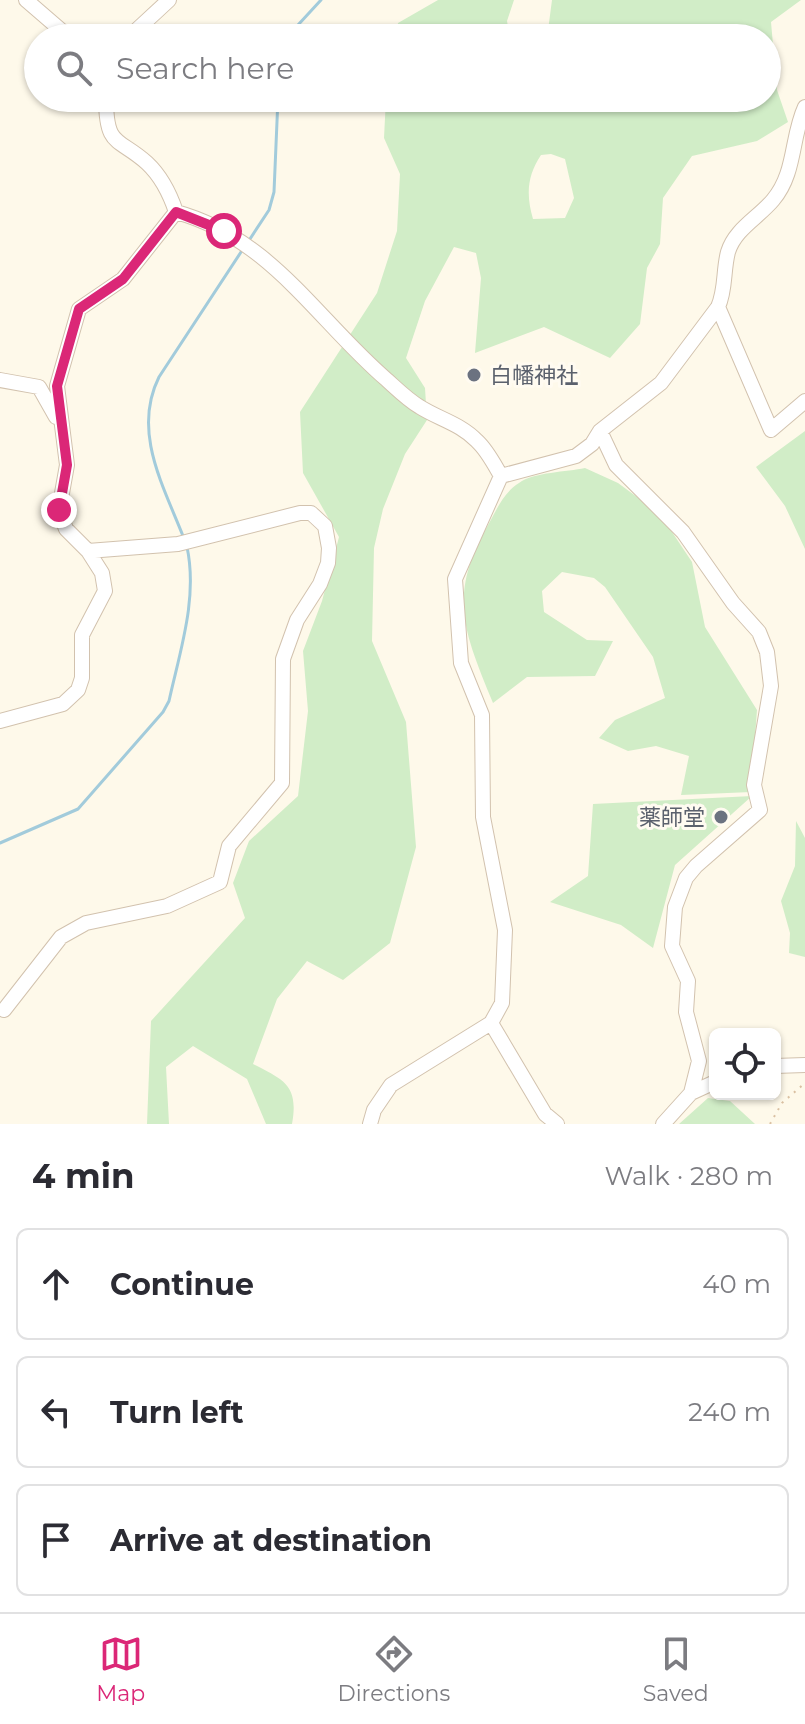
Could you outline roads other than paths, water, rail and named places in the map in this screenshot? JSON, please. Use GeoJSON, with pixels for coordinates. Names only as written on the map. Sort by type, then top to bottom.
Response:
{"type":"FeatureCollection","features":[{"type":"Feature","properties":{"kind":"street"},"geometry":{"type":"LineString","coordinates":[[26,0],[54,24]]}},
{"type":"Feature","properties":{"kind":"street"},"geometry":{"type":"LineString","coordinates":[[143,24],[169,0]]}},
{"type":"Feature","properties":{"kind":"street"},"geometry":{"type":"LineString","coordinates":[[501,476],[576,456],[592,444],[600,431],[661,383],[718,307],[724,294],[728,251],[740,230],[774,199],[785,181],[805,107]]}},
{"type":"Feature","properties":{"kind":"street"},"geometry":{"type":"LineString","coordinates":[[108,112],[111,135],[117,144],[145,161],[159,177],[176,212],[199,218],[246,243],[283,272],[347,344],[387,380],[419,407],[466,431],[480,443],[501,476]]}},
{"type":"Feature","properties":{"kind":"street"},"geometry":{"type":"LineString","coordinates":[[0,721],[63,704],[78,690],[82,678],[82,635],[105,591],[102,573],[88,551],[66,529],[59,510],[67,465],[57,386],[79,309],[123,279],[176,212]]}},
{"type":"Feature","properties":{"kind":"street"},"geometry":{"type":"LineString","coordinates":[[718,307],[771,430],[805,401]]}},
{"type":"Feature","properties":{"kind":"street"},"geometry":{"type":"LineString","coordinates":[[0,380],[39,387],[60,425]]}},
{"type":"Feature","properties":{"kind":"street"},"geometry":{"type":"LineString","coordinates":[[600,431],[616,465],[683,532],[733,603],[759,632],[770,669],[770,709],[754,785],[760,810],[696,866],[686,878],[675,907],[672,946],[688,981],[686,1012],[699,1061],[691,1093]]}},
{"type":"Feature","properties":{"kind":"street"},"geometry":{"type":"LineString","coordinates":[[370,1124],[374,1110],[391,1085],[491,1023],[502,1003],[505,930],[483,817],[482,715],[461,663],[455,579],[501,476]]}},
{"type":"Feature","properties":{"kind":"street"},"geometry":{"type":"LineString","coordinates":[[4,1010],[61,937],[86,923],[167,906],[220,882],[229,846],[282,783],[280,677],[283,659],[297,620],[320,584],[329,548],[325,526],[311,513],[300,513],[178,544],[88,551]]}},
{"type":"Feature","properties":{"kind":"street"},"geometry":{"type":"LineString","coordinates":[[491,1023],[545,1114],[557,1124]]}},
{"type":"Feature","properties":{"kind":"street"},"geometry":{"type":"LineString","coordinates":[[781,1066],[805,1065]]}},
{"type":"Feature","properties":{"kind":"street"},"geometry":{"type":"LineString","coordinates":[[663,1124],[691,1093],[709,1085]]}},
{"type":"Feature","properties":{"kind":"waterway"},"geometry":{"type":"LineString","coordinates":[[299,24],[321,0]]}},
{"type":"Feature","properties":{"kind":"waterway"},"geometry":{"type":"LineString","coordinates":[[248,242],[269,210],[274,192],[277,112]]}},
{"type":"Feature","properties":{"kind":"waterway"},"geometry":{"type":"LineString","coordinates":[[183,536],[153,458],[149,438],[151,397],[159,377],[243,249]]}},
{"type":"Feature","properties":{"kind":"waterway"},"geometry":{"type":"LineString","coordinates":[[0,843],[78,809],[163,712],[169,701],[189,605],[187,547]]}},
{"type":"Feature","properties":{"kind":"place","name":"白幡神社"},"geometry":{"type":"Point","coordinates":[474,375]}},
{"type":"Feature","properties":{"kind":"place","name":"薬師堂"},"geometry":{"type":"Point","coordinates":[721,817]}}]}
